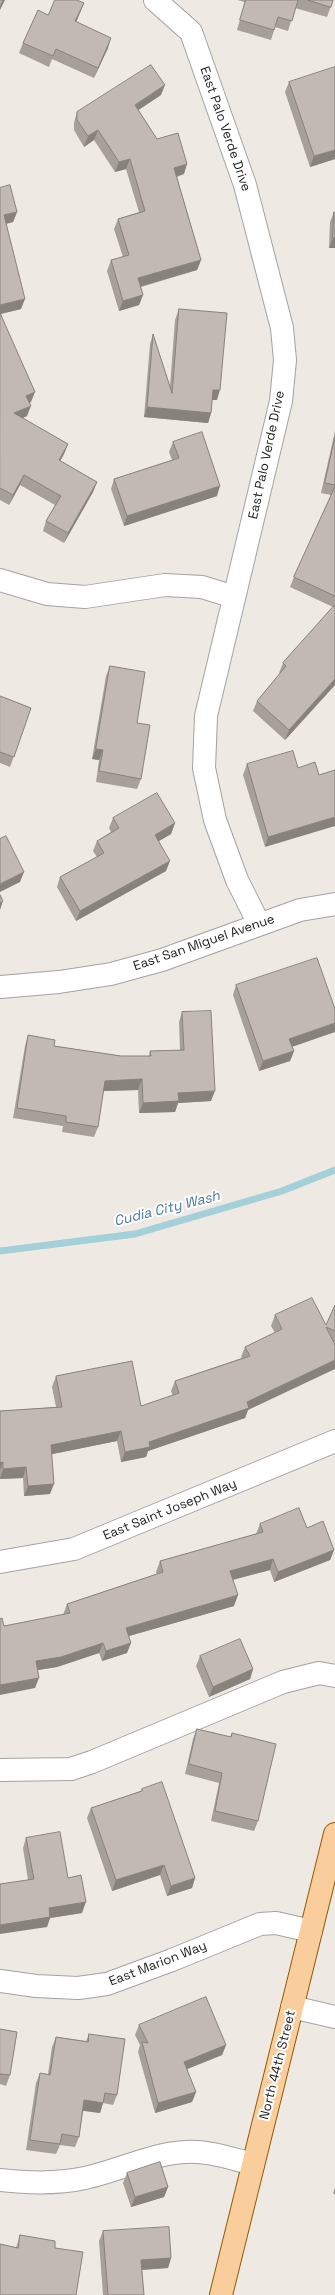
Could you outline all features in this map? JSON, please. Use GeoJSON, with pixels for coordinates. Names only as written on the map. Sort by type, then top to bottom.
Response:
{"type":"FeatureCollection","features":[{"type":"Feature","properties":{"kind":"main road","name":"North 44th Street"},"geometry":{"type":"LineString","coordinates":[[221,2295],[335,1834]]}},
{"type":"Feature","properties":{"kind":"street","name":"East Palo Verde Drive"},"geometry":{"type":"LineString","coordinates":[[155,0],[190,32],[246,185],[282,328],[285,360],[281,400],[206,716],[204,768],[215,820],[237,880],[259,924]]}},
{"type":"Feature","properties":{"kind":"street"},"geometry":{"type":"LineString","coordinates":[[0,580],[47,594],[85,597],[165,584],[202,587],[234,597]]}},
{"type":"Feature","properties":{"kind":"street","name":"East San Miguel Avenue"},"geometry":{"type":"LineString","coordinates":[[0,987],[59,982],[112,974],[162,960],[300,910],[335,904]]}},
{"type":"Feature","properties":{"kind":"street","name":"East Saint Joseph Way"},"geometry":{"type":"LineString","coordinates":[[0,1562],[74,1549],[335,1441]]}},
{"type":"Feature","properties":{"kind":"street"},"geometry":{"type":"LineString","coordinates":[[0,1770],[71,1769],[92,1762],[283,1682],[319,1673],[335,1676]]}},
{"type":"Feature","properties":{"kind":"street","name":"East Marion Way"},"geometry":{"type":"LineString","coordinates":[[0,1981],[36,1986],[78,1988],[107,1984],[172,1960],[260,1924],[276,1923],[312,1931]]}},
{"type":"Feature","properties":{"kind":"street"},"geometry":{"type":"LineString","coordinates":[[292,2007],[335,2017]]}},
{"type":"Feature","properties":{"kind":"street"},"geometry":{"type":"LineString","coordinates":[[0,2180],[26,2182],[84,2178],[134,2163],[184,2152],[198,2151],[254,2164]]}},
{"type":"Feature","properties":{"kind":"building"},"geometry":{"type":"Polygon","coordinates":[[[0,0],[3,0],[0,7],[0,0]]]}},
{"type":"Feature","properties":{"kind":"building"},"geometry":{"type":"Polygon","coordinates":[[[55,0],[77,0],[84,3],[75,21],[111,38],[98,68],[56,49],[53,56],[23,43],[38,10],[48,15],[55,0]]]}},
{"type":"Feature","properties":{"kind":"building"},"geometry":{"type":"Polygon","coordinates":[[[246,0],[298,0],[292,21],[278,17],[274,30],[240,20],[246,0]]]}},
{"type":"Feature","properties":{"kind":"building"},"geometry":{"type":"Polygon","coordinates":[[[308,0],[333,0],[331,7],[308,0]]]}},
{"type":"Feature","properties":{"kind":"building"},"geometry":{"type":"Polygon","coordinates":[[[151,65],[165,85],[135,105],[157,139],[178,133],[187,164],[174,168],[201,260],[138,278],[143,295],[123,301],[111,260],[129,255],[118,219],[145,211],[130,159],[119,162],[98,130],[88,136],[77,120],[77,112],[151,65]]]}},
{"type":"Feature","properties":{"kind":"building"},"geometry":{"type":"Polygon","coordinates":[[[335,67],[335,150],[314,156],[289,82],[335,67]]]}},
{"type":"Feature","properties":{"kind":"building"},"geometry":{"type":"Polygon","coordinates":[[[10,185],[17,212],[4,215],[25,299],[0,305],[0,188],[10,185]]]}},
{"type":"Feature","properties":{"kind":"building"},"geometry":{"type":"Polygon","coordinates":[[[334,212],[335,238],[333,238],[334,212]]]}},
{"type":"Feature","properties":{"kind":"building"},"geometry":{"type":"Polygon","coordinates":[[[179,309],[227,313],[220,390],[213,390],[211,413],[147,407],[153,334],[172,393],[179,309]]]}},
{"type":"Feature","properties":{"kind":"building"},"geometry":{"type":"Polygon","coordinates":[[[0,313],[35,392],[26,396],[31,406],[14,413],[68,444],[59,460],[97,482],[68,533],[46,521],[61,496],[24,475],[13,495],[0,488],[0,313]]]}},
{"type":"Feature","properties":{"kind":"building"},"geometry":{"type":"Polygon","coordinates":[[[202,432],[220,486],[127,516],[114,479],[179,458],[173,442],[202,432]]]}},
{"type":"Feature","properties":{"kind":"building"},"geometry":{"type":"Polygon","coordinates":[[[335,437],[335,485],[325,483],[335,437]]]}},
{"type":"Feature","properties":{"kind":"building"},"geometry":{"type":"Polygon","coordinates":[[[335,487],[335,596],[294,577],[335,487]]]}},
{"type":"Feature","properties":{"kind":"building"},"geometry":{"type":"Polygon","coordinates":[[[334,606],[335,679],[289,730],[257,701],[286,666],[283,663],[334,606]]]}},
{"type":"Feature","properties":{"kind":"building"},"geometry":{"type":"Polygon","coordinates":[[[110,666],[145,672],[137,723],[150,725],[141,779],[99,771],[103,750],[96,749],[110,666]]]}},
{"type":"Feature","properties":{"kind":"building"},"geometry":{"type":"Polygon","coordinates":[[[0,696],[31,708],[14,757],[0,752],[0,696]]]}},
{"type":"Feature","properties":{"kind":"building"},"geometry":{"type":"Polygon","coordinates":[[[293,751],[298,768],[315,762],[319,775],[335,770],[335,817],[268,837],[247,764],[293,751]]]}},
{"type":"Feature","properties":{"kind":"building"},"geometry":{"type":"Polygon","coordinates":[[[157,793],[175,823],[155,835],[170,861],[80,911],[60,877],[104,853],[97,841],[119,828],[113,818],[157,793]]]}},
{"type":"Feature","properties":{"kind":"building"},"geometry":{"type":"Polygon","coordinates":[[[6,836],[24,872],[0,884],[0,839],[6,836]]]}},
{"type":"Feature","properties":{"kind":"building"},"geometry":{"type":"Polygon","coordinates":[[[0,895],[3,901],[0,903],[0,895]]]}},
{"type":"Feature","properties":{"kind":"building"},"geometry":{"type":"Polygon","coordinates":[[[317,958],[335,1009],[335,1023],[289,1039],[294,1051],[263,1061],[236,985],[317,958]]]}},
{"type":"Feature","properties":{"kind":"building"},"geometry":{"type":"Polygon","coordinates":[[[211,1011],[215,1091],[178,1093],[179,1101],[143,1103],[142,1079],[105,1081],[98,1127],[66,1122],[66,1116],[17,1108],[28,1035],[55,1040],[54,1046],[121,1056],[151,1056],[150,1051],[184,1050],[182,1012],[211,1011]]]}},
{"type":"Feature","properties":{"kind":"building"},"geometry":{"type":"Polygon","coordinates":[[[312,1298],[326,1325],[335,1305],[335,1331],[326,1327],[335,1345],[335,1360],[247,1402],[249,1408],[149,1442],[150,1447],[125,1452],[121,1431],[51,1445],[54,1484],[28,1486],[26,1467],[3,1469],[3,1462],[0,1463],[0,1411],[62,1407],[56,1376],[132,1361],[141,1406],[179,1393],[175,1381],[250,1356],[245,1347],[282,1329],[275,1315],[312,1298]]]}},
{"type":"Feature","properties":{"kind":"building"},"geometry":{"type":"Polygon","coordinates":[[[299,1508],[307,1528],[323,1521],[334,1550],[278,1572],[273,1559],[230,1571],[238,1595],[126,1628],[131,1643],[106,1651],[103,1643],[61,1657],[36,1661],[39,1678],[0,1685],[0,1619],[2,1618],[4,1626],[70,1613],[67,1604],[163,1572],[160,1561],[263,1532],[260,1524],[299,1508]]]}},
{"type":"Feature","properties":{"kind":"building"},"geometry":{"type":"Polygon","coordinates":[[[240,1639],[253,1669],[213,1687],[200,1656],[240,1639]]]}},
{"type":"Feature","properties":{"kind":"building"},"geometry":{"type":"Polygon","coordinates":[[[197,1729],[231,1737],[232,1733],[276,1744],[258,1821],[215,1811],[222,1773],[189,1764],[197,1729]]]}},
{"type":"Feature","properties":{"kind":"building"},"geometry":{"type":"Polygon","coordinates":[[[162,1782],[195,1878],[171,1886],[164,1865],[116,1880],[91,1808],[142,1791],[142,1789],[162,1782]]]}},
{"type":"Feature","properties":{"kind":"building"},"geometry":{"type":"Polygon","coordinates":[[[60,1832],[68,1878],[81,1875],[86,1902],[49,1908],[50,1917],[0,1925],[0,1884],[34,1879],[26,1838],[60,1832]]]}},
{"type":"Feature","properties":{"kind":"building"},"geometry":{"type":"Polygon","coordinates":[[[206,1997],[226,2045],[184,2062],[196,2092],[158,2103],[142,2042],[148,2043],[139,2025],[206,1997]]]}},
{"type":"Feature","properties":{"kind":"building"},"geometry":{"type":"Polygon","coordinates":[[[0,2029],[17,2032],[10,2075],[0,2074],[0,2029]]]}},
{"type":"Feature","properties":{"kind":"building"},"geometry":{"type":"Polygon","coordinates":[[[89,2034],[125,2039],[117,2095],[105,2093],[103,2103],[84,2100],[79,2137],[62,2134],[60,2144],[30,2140],[40,2073],[50,2075],[56,2037],[88,2042],[89,2034]]]}},
{"type":"Feature","properties":{"kind":"building"},"geometry":{"type":"Polygon","coordinates":[[[160,2162],[168,2187],[135,2197],[127,2173],[160,2162]]]}},
{"type":"Feature","properties":{"kind":"building"},"geometry":{"type":"Polygon","coordinates":[[[169,2227],[171,2258],[141,2260],[144,2295],[108,2295],[103,2231],[169,2227]]]}},
{"type":"Feature","properties":{"kind":"building"},"geometry":{"type":"Polygon","coordinates":[[[20,2235],[55,2241],[55,2248],[83,2252],[76,2295],[0,2295],[0,2244],[18,2248],[20,2235]]]}},
{"type":"Feature","properties":{"kind":"waterway","name":"Cudia City Wash"},"geometry":{"type":"LineString","coordinates":[[0,1251],[135,1234],[282,1191],[335,1170]]}}]}
